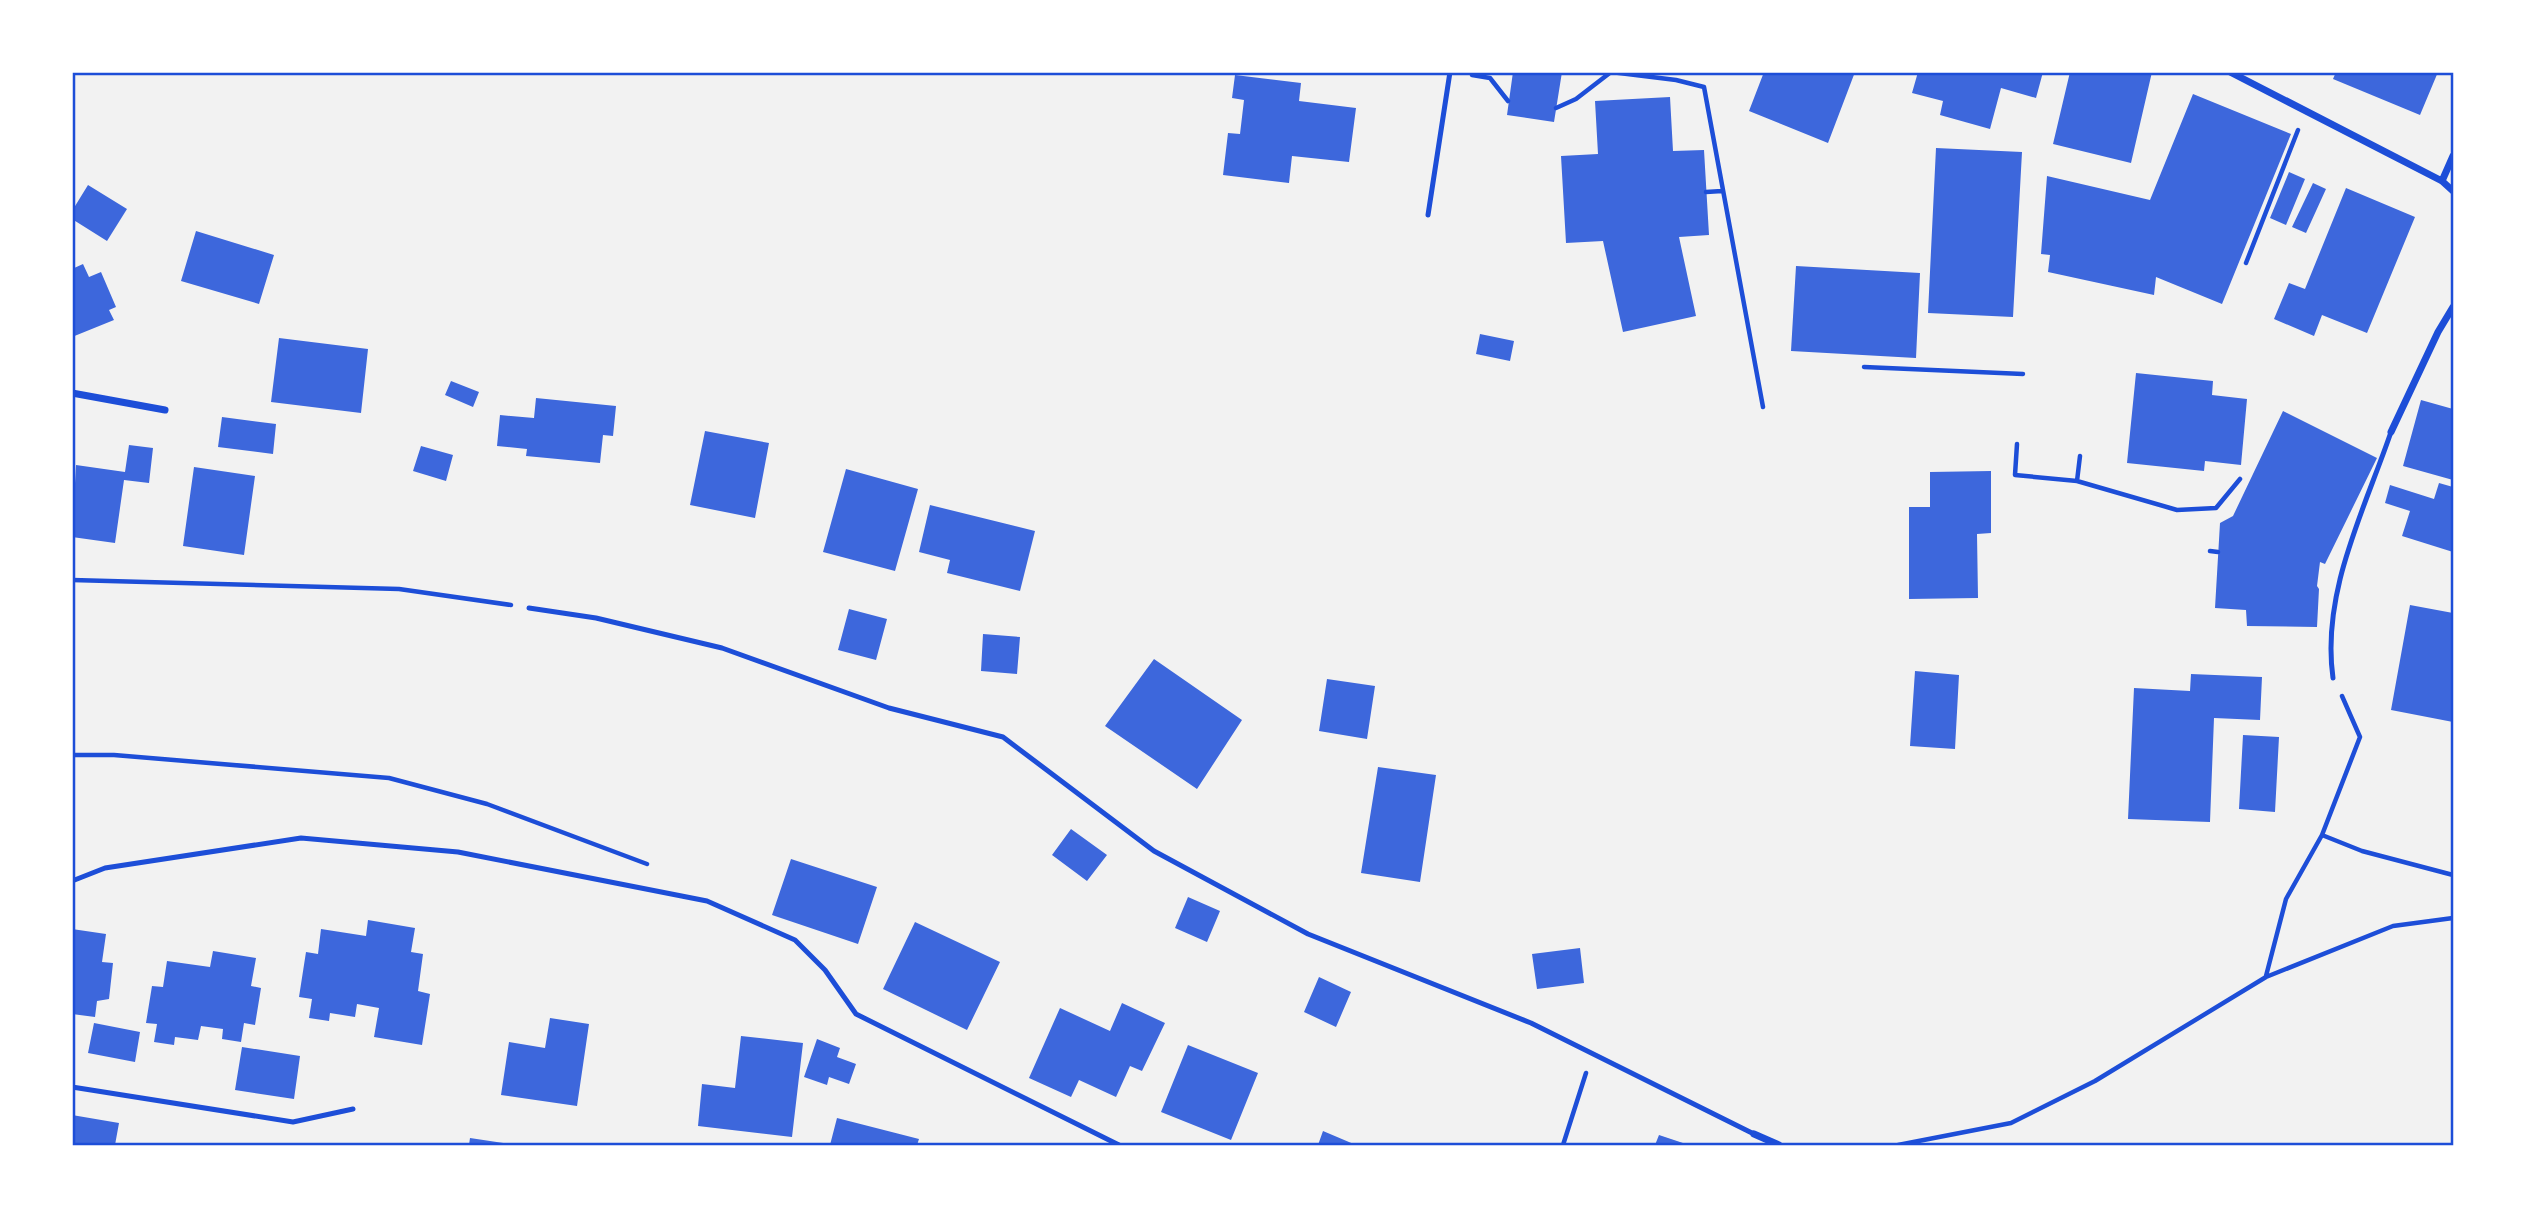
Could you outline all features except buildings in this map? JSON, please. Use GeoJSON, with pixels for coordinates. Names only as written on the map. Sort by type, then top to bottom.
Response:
{"type":"FeatureCollection","features":[{"type":"Feature","properties":{"kind":"street"},"geometry":{"type":"LineString","coordinates":[[2230,72],[2442,181],[2453,191]]}},
{"type":"Feature","properties":{"kind":"street"},"geometry":{"type":"LineString","coordinates":[[2442,181],[2453,156]]}},
{"type":"Feature","properties":{"kind":"street"},"geometry":{"type":"LineString","coordinates":[[2391,432],[2438,332],[2453,307]]}},
{"type":"Feature","properties":{"kind":"street"},"geometry":{"type":"LineString","coordinates":[[72,393],[164,410]]}},
{"type":"Feature","properties":{"kind":"street"},"geometry":{"type":"LineString","coordinates":[[1754,1134],[1779,1145]]}},
{"type":"Feature","properties":{"kind":"lane"},"geometry":{"type":"LineString","coordinates":[[1428,215],[1450,72]]}},
{"type":"Feature","properties":{"kind":"lane"},"geometry":{"type":"LineString","coordinates":[[2333,678],[2329,649],[2333,600],[2391,432]]}},
{"type":"Feature","properties":{"kind":"lane"},"geometry":{"type":"LineString","coordinates":[[529,608],[596,618],[722,648],[889,708],[1003,737],[1154,851],[1296,928],[1531,1023],[1754,1134]]}},
{"type":"Feature","properties":{"kind":"lane"},"geometry":{"type":"LineString","coordinates":[[72,881],[105,868],[301,838],[458,852],[707,901],[795,940],[825,971],[856,1014],[1119,1145]]}},
{"type":"Feature","properties":{"kind":"lane"},"geometry":{"type":"LineString","coordinates":[[72,1087],[292,1122],[352,1109]]}},
{"type":"Feature","properties":{"kind":"path"},"geometry":{"type":"LineString","coordinates":[[1556,108],[1576,99],[1611,72],[1676,80],[1704,87],[1763,407]]}},
{"type":"Feature","properties":{"kind":"path"},"geometry":{"type":"LineString","coordinates":[[1466,74],[1490,78],[1508,102]]}},
{"type":"Feature","properties":{"kind":"path"},"geometry":{"type":"LineString","coordinates":[[2246,263],[2306,110]]}},
{"type":"Feature","properties":{"kind":"path"},"geometry":{"type":"LineString","coordinates":[[1706,192],[1722,191]]}},
{"type":"Feature","properties":{"kind":"path"},"geometry":{"type":"LineString","coordinates":[[1864,367],[2022,374]]}},
{"type":"Feature","properties":{"kind":"path"},"geometry":{"type":"LineString","coordinates":[[2017,444],[2015,475],[2077,481],[2177,510],[2216,508],[2239,479]]}},
{"type":"Feature","properties":{"kind":"path"},"geometry":{"type":"LineString","coordinates":[[2077,481],[2080,456]]}},
{"type":"Feature","properties":{"kind":"path"},"geometry":{"type":"LineString","coordinates":[[2210,551],[2218,552]]}},
{"type":"Feature","properties":{"kind":"path"},"geometry":{"type":"LineString","coordinates":[[72,580],[399,589],[529,608]]}},
{"type":"Feature","properties":{"kind":"path"},"geometry":{"type":"LineString","coordinates":[[2266,977],[2286,899],[2322,835],[2360,737],[2333,678]]}},
{"type":"Feature","properties":{"kind":"path"},"geometry":{"type":"LineString","coordinates":[[72,755],[114,755],[389,778],[487,804],[649,864]]}},
{"type":"Feature","properties":{"kind":"path"},"geometry":{"type":"LineString","coordinates":[[2322,835],[2362,850],[2453,875]]}},
{"type":"Feature","properties":{"kind":"path"},"geometry":{"type":"LineString","coordinates":[[1898,1145],[2011,1123],[2095,1081],[2266,977],[2393,926],[2453,918]]}},
{"type":"Feature","properties":{"kind":"path"},"geometry":{"type":"LineString","coordinates":[[1563,1145],[1593,1052]]}}]}
